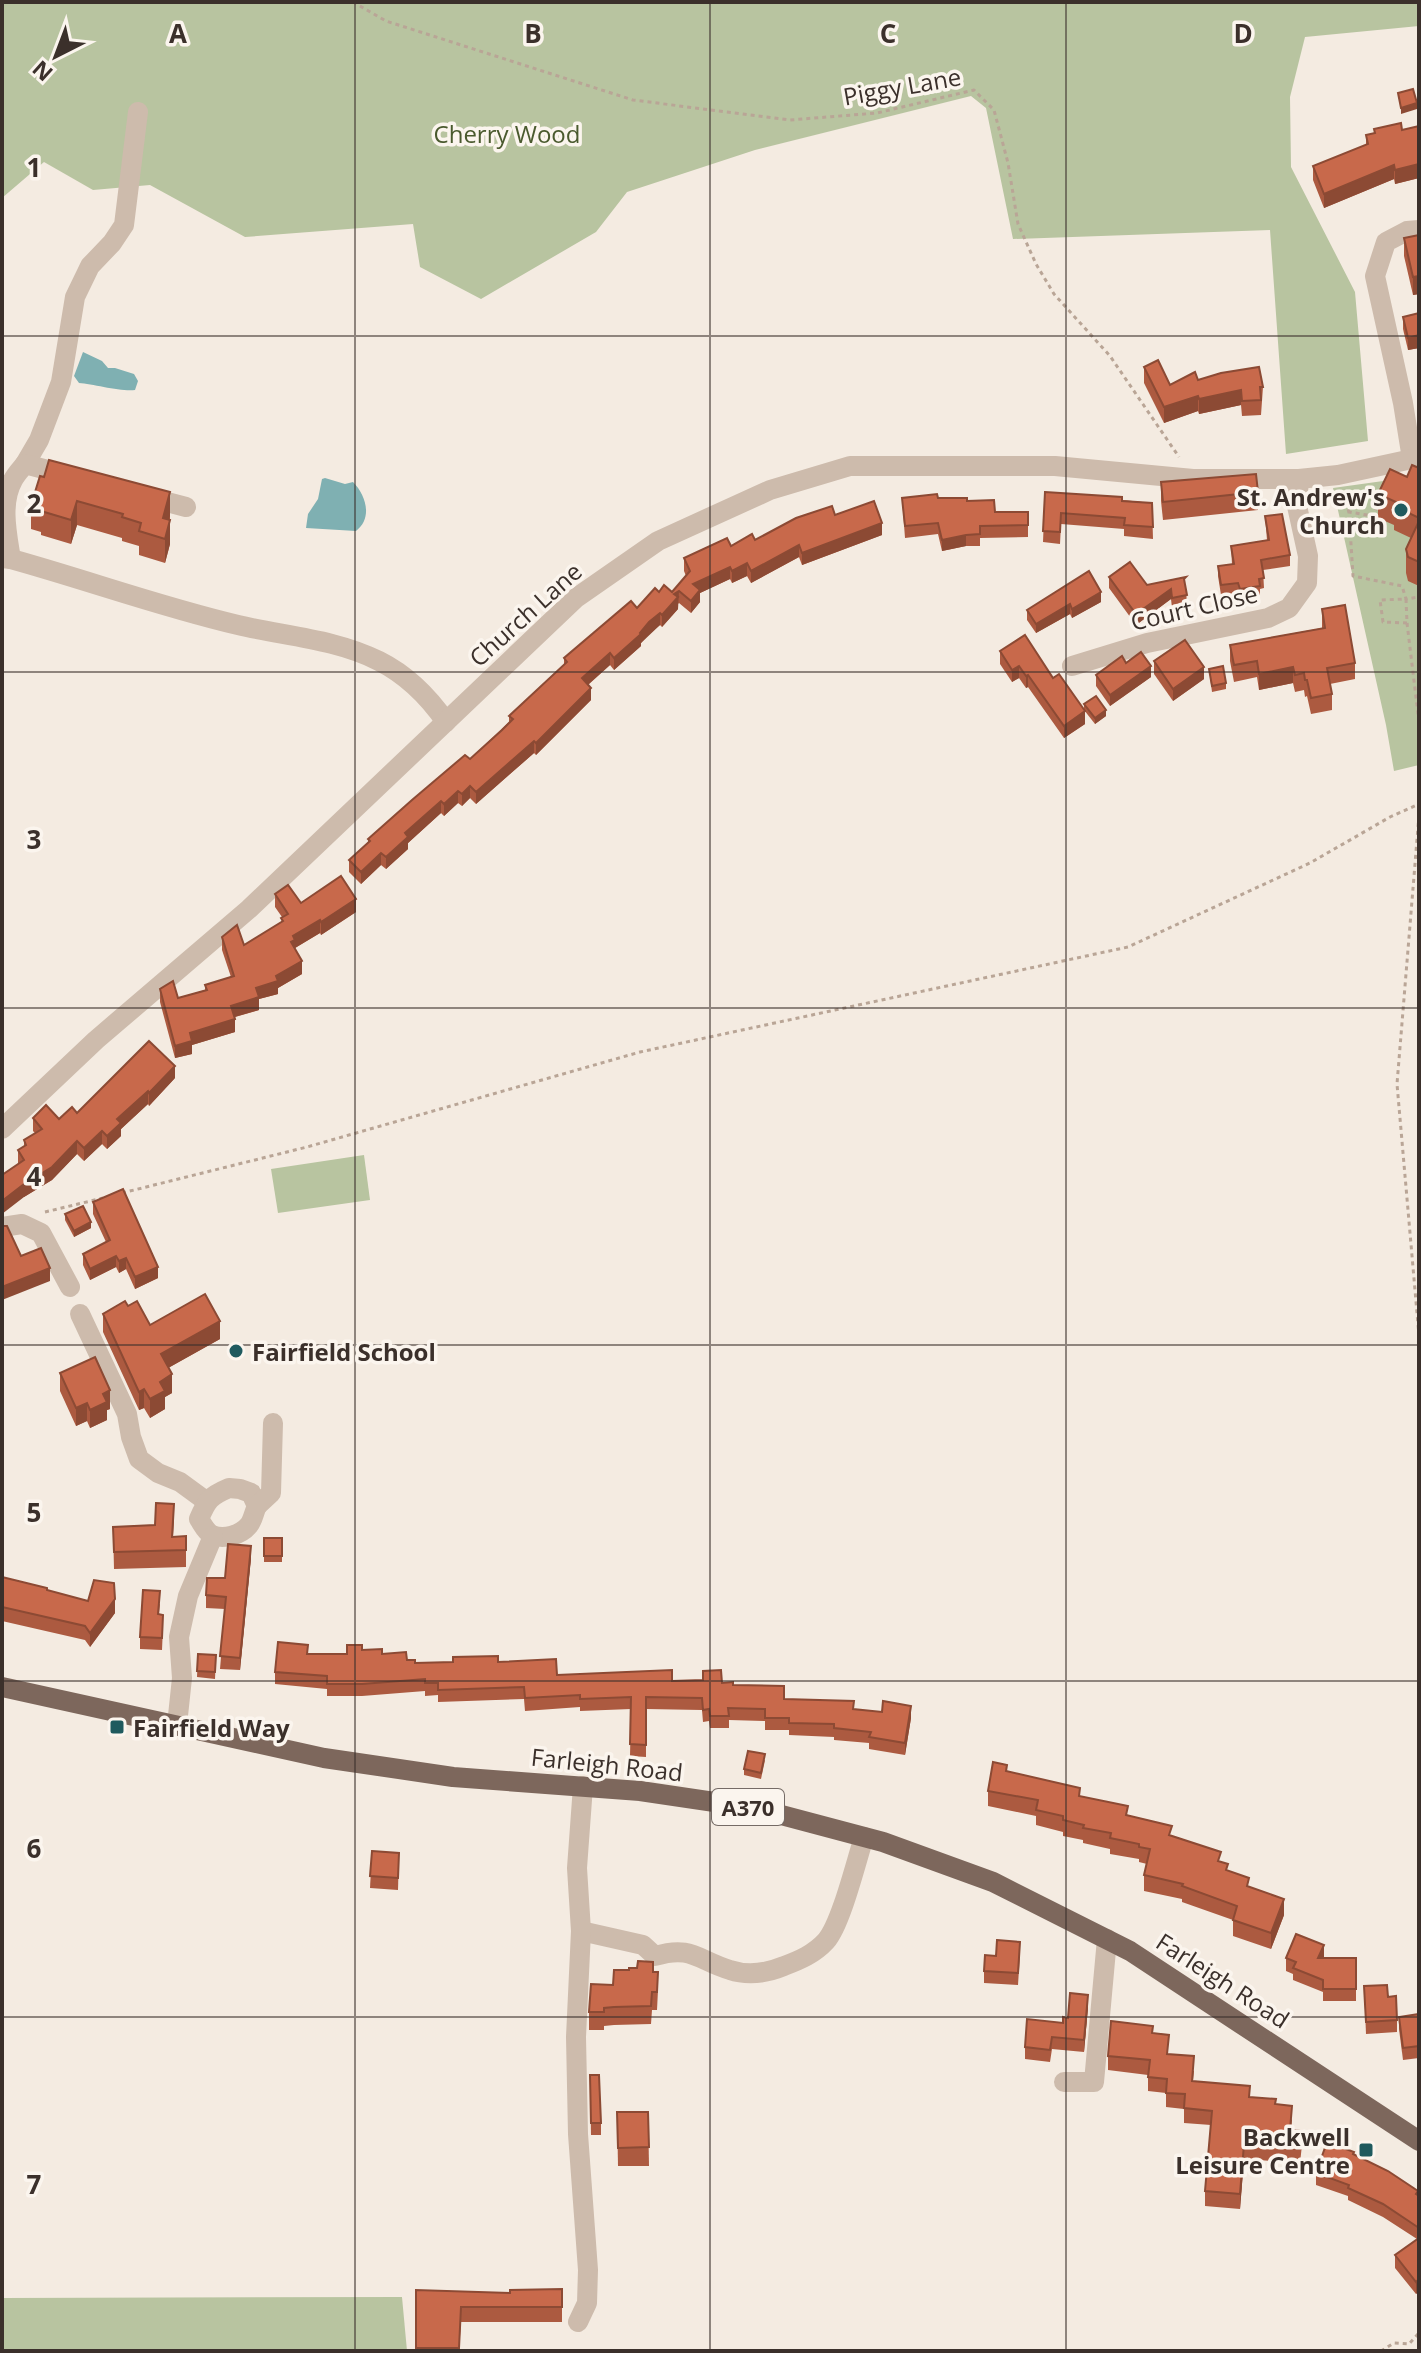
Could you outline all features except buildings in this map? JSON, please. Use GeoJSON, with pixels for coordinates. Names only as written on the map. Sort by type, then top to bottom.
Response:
{"type":"FeatureCollection","features":[{"type":"Feature","properties":{"kind":"main road","name":"Farleigh Road"},"geometry":{"type":"LineString","coordinates":[[2,1687],[324,1758],[453,1777],[640,1791],[755,1808],[864,1837],[993,1882],[1130,1951],[1419,2141]]}},
{"type":"Feature","properties":{"kind":"street"},"geometry":{"type":"LineString","coordinates":[[138,112],[124,225],[90,266],[75,297],[61,382],[39,440],[12,481],[7,495],[6,559],[193,614],[314,640],[379,660],[416,685],[446,722]]}},
{"type":"Feature","properties":{"kind":"street"},"geometry":{"type":"LineString","coordinates":[[1416,460],[1375,276],[1386,242],[1407,231],[1419,230]]}},
{"type":"Feature","properties":{"kind":"street","name":"Church Lane"},"geometry":{"type":"LineString","coordinates":[[2,1129],[96,1040],[249,909],[576,598],[658,541],[770,490],[850,466],[1055,466],[1193,479],[1299,479],[1416,460]]}},
{"type":"Feature","properties":{"kind":"street"},"geometry":{"type":"LineString","coordinates":[[25,464],[84,480]]}},
{"type":"Feature","properties":{"kind":"street","name":"Court Close"},"geometry":{"type":"LineString","coordinates":[[1072,666],[1147,643],[1268,618],[1289,608],[1307,583],[1308,556],[1297,506],[1299,479]]}},
{"type":"Feature","properties":{"kind":"street"},"geometry":{"type":"LineString","coordinates":[[128,492],[186,507]]}},
{"type":"Feature","properties":{"kind":"street"},"geometry":{"type":"LineString","coordinates":[[12,1225],[41,1233],[70,1287]]}},
{"type":"Feature","properties":{"kind":"street"},"geometry":{"type":"LineString","coordinates":[[80,1314],[127,1414],[139,1459],[206,1501]]}},
{"type":"Feature","properties":{"kind":"street"},"geometry":{"type":"LineString","coordinates":[[257,1506],[251,1493],[229,1488],[206,1501],[199,1519],[213,1536],[227,1537],[240,1533],[250,1524],[257,1506],[271,1493],[273,1423]]}},
{"type":"Feature","properties":{"kind":"street"},"geometry":{"type":"LineString","coordinates":[[177,1725],[182,1678],[179,1637],[188,1596],[213,1536]]}},
{"type":"Feature","properties":{"kind":"street"},"geometry":{"type":"LineString","coordinates":[[578,2322],[587,2303],[588,2270],[576,2037],[581,1931],[577,1868],[583,1786]]}},
{"type":"Feature","properties":{"kind":"street"},"geometry":{"type":"LineString","coordinates":[[581,1931],[643,1945],[655,1956],[670,1952],[693,1952],[733,1971],[754,1974],[776,1969],[813,1952],[827,1939],[836,1923],[864,1837]]}},
{"type":"Feature","properties":{"kind":"street"},"geometry":{"type":"LineString","coordinates":[[1064,2082],[1094,2082],[1107,1939]]}},
{"type":"Feature","properties":{"kind":"path","name":"Piggy Lane"},"geometry":{"type":"LineString","coordinates":[[353,2],[386,21],[633,100],[790,120],[877,113],[974,90],[994,110],[1008,163],[1018,224],[1036,264],[1054,294],[1110,356],[1193,479]]}},
{"type":"Feature","properties":{"kind":"path"},"geometry":{"type":"LineString","coordinates":[[1385,487],[1373,516],[1349,512],[1353,576],[1402,586],[1419,722]]}},
{"type":"Feature","properties":{"kind":"path"},"geometry":{"type":"LineString","coordinates":[[1407,623],[1383,622],[1380,600],[1419,597]]}},
{"type":"Feature","properties":{"kind":"path"},"geometry":{"type":"LineString","coordinates":[[121,1193],[307,1147],[640,1052],[1128,947],[1310,863],[1419,804]]}},
{"type":"Feature","properties":{"kind":"path"},"geometry":{"type":"LineString","coordinates":[[1419,815],[1397,1084],[1419,1336]]}},
{"type":"Feature","properties":{"kind":"path"},"geometry":{"type":"LineString","coordinates":[[12,1225],[106,1197]]}},
{"type":"Feature","properties":{"kind":"path"},"geometry":{"type":"LineString","coordinates":[[1381,2351],[1394,2343],[1409,2344],[1419,2333]]}},
{"type":"Feature","properties":{"kind":"green space","name":"Cherry Wood"},"geometry":{"type":"Polygon","coordinates":[[[2,2],[1419,2],[1419,26],[1305,37],[1290,97],[1291,167],[1355,292],[1368,441],[1286,454],[1270,230],[1013,239],[986,108],[971,96],[755,150],[627,192],[596,232],[481,299],[420,267],[413,224],[245,237],[150,185],[93,190],[44,162],[2,198],[2,2]]]}},
{"type":"Feature","properties":{"kind":"green space"},"geometry":{"type":"Polygon","coordinates":[[[1419,476],[1419,765],[1394,771],[1333,488],[1419,476]]]}},
{"type":"Feature","properties":{"kind":"green space"},"geometry":{"type":"Polygon","coordinates":[[[364,1155],[370,1200],[278,1213],[271,1169],[364,1155]]]}},
{"type":"Feature","properties":{"kind":"green space"},"geometry":{"type":"Polygon","coordinates":[[[402,2297],[407,2351],[2,2351],[2,2298],[402,2297]]]}},
{"type":"Feature","properties":{"kind":"water"},"geometry":{"type":"Polygon","coordinates":[[[83,352],[102,361],[108,368],[134,374],[138,381],[135,390],[79,383],[74,376],[83,352]]]}},
{"type":"Feature","properties":{"kind":"water"},"geometry":{"type":"Polygon","coordinates":[[[322,479],[345,484],[353,482],[361,493],[366,513],[365,520],[356,531],[306,528],[308,514],[318,499],[322,479]]]}},
{"type":"Feature","properties":{"kind":"place","name":"St. Andrew's Church"},"geometry":{"type":"Point","coordinates":[1401,510]}},
{"type":"Feature","properties":{"kind":"place","name":"Fairfield School"},"geometry":{"type":"Point","coordinates":[236,1351]}},
{"type":"Feature","properties":{"kind":"place","name":"Fairfield Way"},"geometry":{"type":"Point","coordinates":[117,1727]}},
{"type":"Feature","properties":{"kind":"place","name":"Backwell Leisure Centre"},"geometry":{"type":"Point","coordinates":[1366,2150]}}]}
